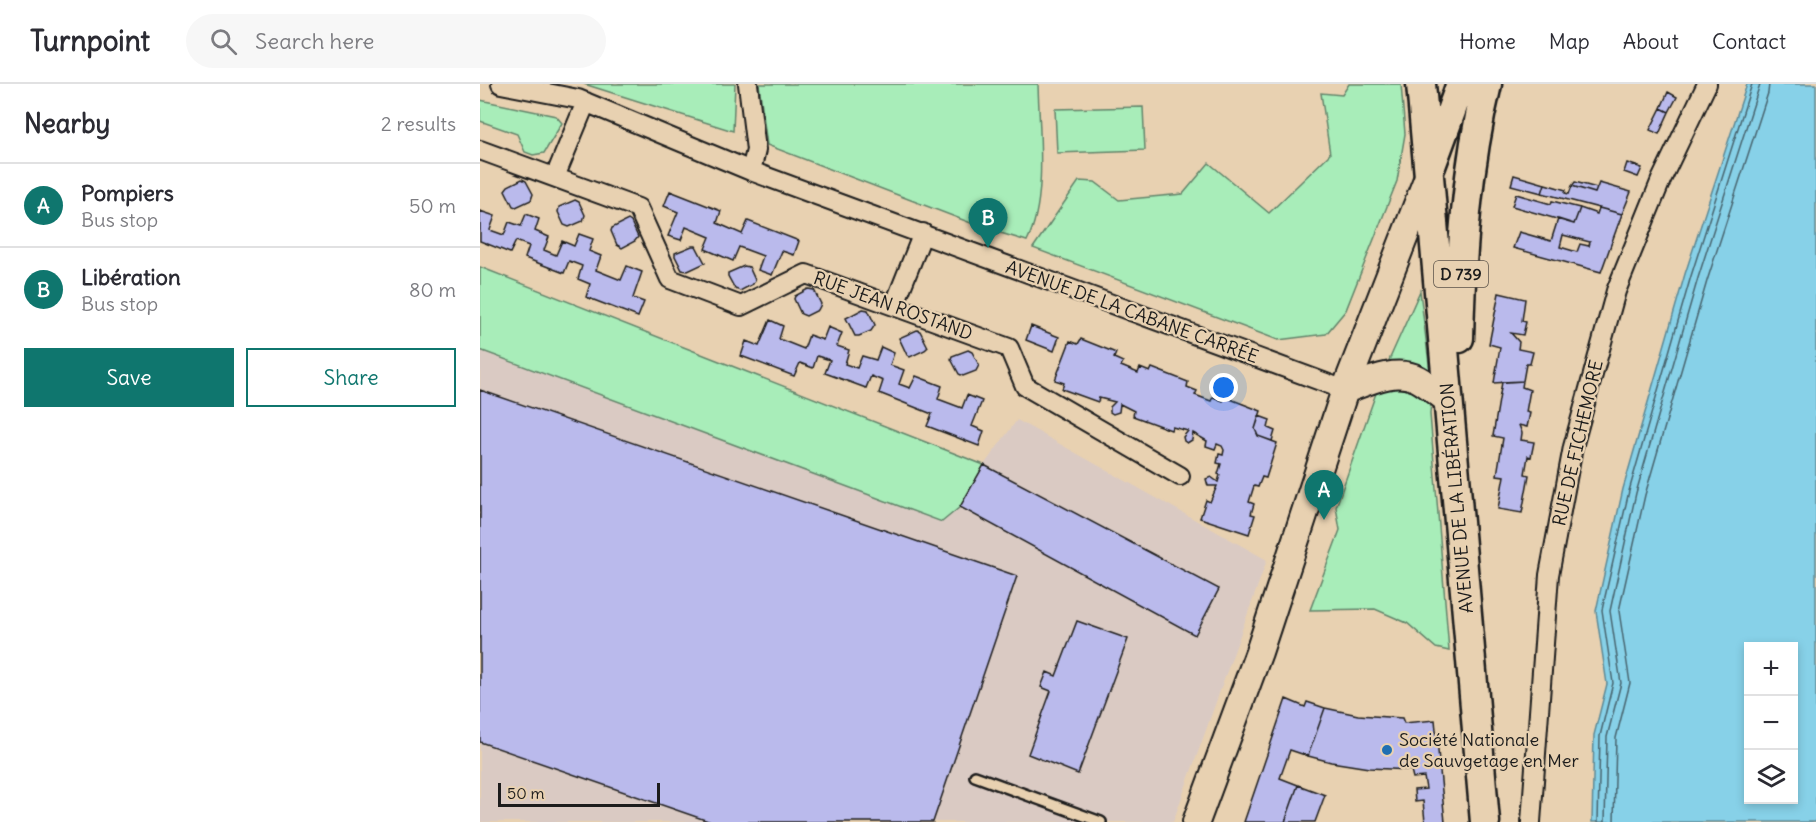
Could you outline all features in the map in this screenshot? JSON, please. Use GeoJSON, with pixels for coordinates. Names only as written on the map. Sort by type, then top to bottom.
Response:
{"type":"FeatureCollection","features":[{"type":"Feature","properties":{"kind":"main road","name":"D 739"},"geometry":{"type":"LineString","coordinates":[[1421,84],[1429,174]]}},
{"type":"Feature","properties":{"kind":"main road","name":"D 739"},"geometry":{"type":"LineString","coordinates":[[1429,174],[1461,84]]}},
{"type":"Feature","properties":{"kind":"main road","name":"D 739"},"geometry":{"type":"LineString","coordinates":[[1455,466],[1461,267],[1470,183],[1487,84]]}},
{"type":"Feature","properties":{"kind":"main road"},"geometry":{"type":"LineString","coordinates":[[1196,822],[1259,652],[1345,390],[1429,174]]}},
{"type":"Feature","properties":{"kind":"main road","name":"AVENUE DE LA LIBÉRATION"},"geometry":{"type":"LineString","coordinates":[[1429,174],[1485,822]]}},
{"type":"Feature","properties":{"kind":"main road"},"geometry":{"type":"LineString","coordinates":[[1345,390],[1382,376],[1401,375],[1416,378],[1449,401]]}},
{"type":"Feature","properties":{"kind":"street","name":"AVENUE DE LA CABANE CARRÉE"},"geometry":{"type":"LineString","coordinates":[[501,84],[578,99],[751,171],[1345,390]]}},
{"type":"Feature","properties":{"kind":"street"},"geometry":{"type":"LineString","coordinates":[[748,84],[756,150],[751,171]]}},
{"type":"Feature","properties":{"kind":"street","name":"RUE DE FICHEMORE"},"geometry":{"type":"LineString","coordinates":[[1531,822],[1549,575],[1573,447],[1616,291],[1661,180],[1707,84]]}},
{"type":"Feature","properties":{"kind":"street"},"geometry":{"type":"LineString","coordinates":[[555,177],[586,102]]}},
{"type":"Feature","properties":{"kind":"street","name":"RUE JEAN ROSTAND"},"geometry":{"type":"LineString","coordinates":[[480,150],[638,208],[670,279],[741,306],[806,274],[1009,348],[1025,386],[1180,476]]}},
{"type":"Feature","properties":{"kind":"street"},"geometry":{"type":"LineString","coordinates":[[894,306],[923,233]]}},
{"type":"Feature","properties":{"kind":"lane"},"geometry":{"type":"LineString","coordinates":[[975,776],[1101,822]]}},
{"type":"Feature","properties":{"kind":"shaded area"},"geometry":{"type":"Polygon","coordinates":[[[480,350],[942,522],[1017,420],[1267,560],[1173,822],[480,822],[480,350]]]}},
{"type":"Feature","properties":{"kind":"green space"},"geometry":{"type":"Polygon","coordinates":[[[584,84],[735,84],[733,131],[584,84]]]}},
{"type":"Feature","properties":{"kind":"green space"},"geometry":{"type":"Polygon","coordinates":[[[759,84],[1038,84],[1040,185],[1034,224],[1027,241],[984,228],[767,145],[759,84]]]}},
{"type":"Feature","properties":{"kind":"green space"},"geometry":{"type":"Polygon","coordinates":[[[1349,84],[1401,84],[1405,134],[1397,181],[1346,310],[1326,334],[1278,340],[1033,248],[1079,181],[1095,182],[1119,200],[1183,194],[1209,163],[1269,213],[1330,154],[1321,93],[1342,95],[1349,84]]]}},
{"type":"Feature","properties":{"kind":"green space"},"geometry":{"type":"Polygon","coordinates":[[[480,100],[556,116],[562,123],[544,153],[533,155],[525,152],[517,134],[480,121],[480,100]]]}},
{"type":"Feature","properties":{"kind":"green space"},"geometry":{"type":"Polygon","coordinates":[[[1143,107],[1145,150],[1057,153],[1055,109],[1143,107]]]}},
{"type":"Feature","properties":{"kind":"green space"},"geometry":{"type":"Polygon","coordinates":[[[480,267],[984,465],[960,507],[942,522],[480,350],[480,267]]]}},
{"type":"Feature","properties":{"kind":"green space"},"geometry":{"type":"Polygon","coordinates":[[[1420,291],[1432,388],[1430,414],[1449,651],[1436,648],[1407,623],[1375,609],[1310,610],[1340,530],[1336,507],[1382,376],[1420,291]]]}},
{"type":"Feature","properties":{"kind":"water"},"geometry":{"type":"Polygon","coordinates":[[[1747,84],[1816,84],[1816,822],[1592,822],[1594,735],[1607,684],[1596,611],[1623,489],[1685,274],[1747,84]]]}},
{"type":"Feature","properties":{"kind":"building"},"geometry":{"type":"Polygon","coordinates":[[[1668,92],[1677,97],[1669,112],[1661,108],[1668,92]]]}},
{"type":"Feature","properties":{"kind":"building"},"geometry":{"type":"Polygon","coordinates":[[[1661,108],[1669,112],[1659,134],[1650,130],[1661,108]]]}},
{"type":"Feature","properties":{"kind":"building"},"geometry":{"type":"Polygon","coordinates":[[[1627,163],[1642,168],[1638,177],[1624,172],[1627,163]]]}},
{"type":"Feature","properties":{"kind":"building"},"geometry":{"type":"Polygon","coordinates":[[[1514,175],[1545,184],[1542,193],[1511,185],[1514,175]]]}},
{"type":"Feature","properties":{"kind":"building"},"geometry":{"type":"Polygon","coordinates":[[[522,179],[526,181],[533,194],[531,200],[516,207],[513,206],[505,190],[522,179]]]}},
{"type":"Feature","properties":{"kind":"building"},"geometry":{"type":"Polygon","coordinates":[[[1575,182],[1597,188],[1595,193],[1572,186],[1575,182]]]}},
{"type":"Feature","properties":{"kind":"building"},"geometry":{"type":"Polygon","coordinates":[[[1599,183],[1631,192],[1622,214],[1542,193],[1545,184],[1566,190],[1565,193],[1569,194],[1572,186],[1595,193],[1599,183]]]}},
{"type":"Feature","properties":{"kind":"building"},"geometry":{"type":"Polygon","coordinates":[[[670,191],[721,211],[717,223],[742,234],[748,221],[799,241],[794,255],[782,251],[772,275],[758,270],[763,256],[739,247],[733,261],[705,249],[710,237],[686,227],[681,240],[668,236],[678,212],[664,206],[670,191]]]}},
{"type":"Feature","properties":{"kind":"building"},"geometry":{"type":"Polygon","coordinates":[[[1516,194],[1551,204],[1552,201],[1580,208],[1574,224],[1512,206],[1516,194]]]}},
{"type":"Feature","properties":{"kind":"building"},"geometry":{"type":"Polygon","coordinates":[[[575,200],[579,202],[585,215],[583,221],[569,227],[564,225],[558,212],[559,207],[575,200]]]}},
{"type":"Feature","properties":{"kind":"building"},"geometry":{"type":"Polygon","coordinates":[[[1580,208],[1597,214],[1599,208],[1622,214],[1601,272],[1513,248],[1519,232],[1551,241],[1558,219],[1574,224],[1580,208]],[[1563,235],[1560,247],[1577,252],[1580,244],[1589,246],[1590,242],[1563,235]]]}},
{"type":"Feature","properties":{"kind":"building"},"geometry":{"type":"Polygon","coordinates":[[[480,211],[495,216],[490,230],[504,235],[509,222],[521,226],[526,214],[539,219],[535,231],[549,237],[544,250],[556,255],[562,241],[574,246],[579,234],[593,239],[589,251],[601,256],[596,270],[621,280],[627,266],[642,272],[633,298],[644,302],[638,317],[586,297],[590,284],[578,279],[582,266],[569,261],[564,273],[525,258],[529,246],[516,241],[510,253],[480,241],[480,211]]]}},
{"type":"Feature","properties":{"kind":"building"},"geometry":{"type":"Polygon","coordinates":[[[628,220],[638,237],[622,248],[617,245],[611,231],[612,228],[628,220]]]}},
{"type":"Feature","properties":{"kind":"building"},"geometry":{"type":"Polygon","coordinates":[[[696,246],[705,263],[688,271],[682,270],[675,253],[696,246]]]}},
{"type":"Feature","properties":{"kind":"building"},"geometry":{"type":"Polygon","coordinates":[[[744,266],[749,267],[755,280],[753,284],[740,291],[735,289],[728,273],[744,266]]]}},
{"type":"Feature","properties":{"kind":"building"},"geometry":{"type":"Polygon","coordinates":[[[808,289],[814,290],[821,304],[818,310],[806,316],[801,314],[794,299],[795,296],[808,289]]]}},
{"type":"Feature","properties":{"kind":"building"},"geometry":{"type":"Polygon","coordinates":[[[1499,293],[1525,299],[1522,321],[1526,322],[1523,335],[1511,333],[1519,342],[1518,349],[1533,352],[1530,364],[1526,364],[1523,381],[1494,383],[1500,347],[1489,344],[1499,293]]]}},
{"type":"Feature","properties":{"kind":"building"},"geometry":{"type":"Polygon","coordinates":[[[863,309],[868,310],[875,325],[871,331],[855,336],[846,318],[863,309]]]}},
{"type":"Feature","properties":{"kind":"building"},"geometry":{"type":"Polygon","coordinates":[[[770,320],[783,326],[779,339],[804,349],[809,335],[823,340],[828,327],[842,333],[837,346],[849,350],[845,364],[857,368],[862,356],[876,360],[881,347],[894,353],[890,365],[904,370],[899,384],[910,388],[916,376],[942,386],[938,399],[962,408],[967,395],[982,401],[972,426],[984,431],[979,446],[927,426],[932,414],[879,393],[883,381],[871,376],[866,388],[825,373],[830,360],[817,356],[813,368],[800,363],[794,376],[741,356],[746,341],[759,346],[770,320]]]}},
{"type":"Feature","properties":{"kind":"building"},"geometry":{"type":"Polygon","coordinates":[[[1031,326],[1059,337],[1054,351],[1026,340],[1031,326]]]}},
{"type":"Feature","properties":{"kind":"building"},"geometry":{"type":"Polygon","coordinates":[[[917,330],[920,331],[928,347],[910,357],[899,338],[917,330]]]}},
{"type":"Feature","properties":{"kind":"building"},"geometry":{"type":"Polygon","coordinates":[[[1081,339],[1116,353],[1114,358],[1123,362],[1121,366],[1138,373],[1140,368],[1150,372],[1152,368],[1188,382],[1187,387],[1197,391],[1195,395],[1211,401],[1213,397],[1223,401],[1225,397],[1261,411],[1255,429],[1258,436],[1277,443],[1266,478],[1262,477],[1258,487],[1254,486],[1249,502],[1254,504],[1251,514],[1255,515],[1249,534],[1200,518],[1206,500],[1210,502],[1217,486],[1208,486],[1206,479],[1211,477],[1218,482],[1221,464],[1217,463],[1219,454],[1223,455],[1222,446],[1217,444],[1215,449],[1206,446],[1207,441],[1193,433],[1192,440],[1187,443],[1183,437],[1188,431],[1172,427],[1171,430],[1133,416],[1134,411],[1120,404],[1119,412],[1113,414],[1110,412],[1110,407],[1115,402],[1099,398],[1098,402],[1062,389],[1064,383],[1055,380],[1070,341],[1078,344],[1081,339]]]}},
{"type":"Feature","properties":{"kind":"building"},"geometry":{"type":"Polygon","coordinates":[[[968,350],[972,352],[979,365],[976,371],[963,376],[959,374],[951,359],[952,356],[968,350]]]}},
{"type":"Feature","properties":{"kind":"building"},"geometry":{"type":"Polygon","coordinates":[[[1523,381],[1522,387],[1530,390],[1526,412],[1530,413],[1527,427],[1519,425],[1522,433],[1521,440],[1534,442],[1531,457],[1528,456],[1525,474],[1529,475],[1522,513],[1498,509],[1504,476],[1497,475],[1503,438],[1493,436],[1502,382],[1523,381]]]}},
{"type":"Feature","properties":{"kind":"building"},"geometry":{"type":"Polygon","coordinates":[[[480,390],[1017,576],[933,822],[711,822],[480,742],[480,390]]]}},
{"type":"Feature","properties":{"kind":"building"},"geometry":{"type":"Polygon","coordinates":[[[1259,416],[1270,420],[1268,428],[1275,431],[1272,441],[1258,436],[1255,429],[1259,416]]]}},
{"type":"Feature","properties":{"kind":"building"},"geometry":{"type":"Polygon","coordinates":[[[984,465],[1219,589],[1195,635],[960,507],[984,465]]]}},
{"type":"Feature","properties":{"kind":"building"},"geometry":{"type":"Polygon","coordinates":[[[1077,621],[1128,639],[1078,774],[1028,754],[1051,691],[1041,687],[1047,672],[1056,676],[1077,621]]]}},
{"type":"Feature","properties":{"kind":"building"},"geometry":{"type":"Polygon","coordinates":[[[1286,699],[1305,707],[1307,702],[1325,708],[1308,756],[1290,750],[1280,778],[1298,785],[1285,822],[1244,822],[1286,699]]]}},
{"type":"Feature","properties":{"kind":"building"},"geometry":{"type":"Polygon","coordinates":[[[1325,708],[1358,715],[1402,718],[1404,723],[1435,720],[1445,822],[1425,822],[1423,801],[1415,802],[1414,790],[1426,789],[1424,777],[1413,778],[1411,770],[1369,768],[1308,756],[1325,708]]]}},
{"type":"Feature","properties":{"kind":"building"},"geometry":{"type":"Polygon","coordinates":[[[1298,785],[1325,795],[1315,822],[1285,822],[1298,785]]]}},
{"type":"Feature","properties":{"kind":"place","name":"Libération"},"geometry":{"type":"Point","coordinates":[988,248]}},
{"type":"Feature","properties":{"kind":"place","name":"Pompiers"},"geometry":{"type":"Point","coordinates":[1324,520]}},
{"type":"Feature","properties":{"kind":"place","name":"Société Nationale de Sauvgetage en Mer"},"geometry":{"type":"Point","coordinates":[1387,750]}}]}
